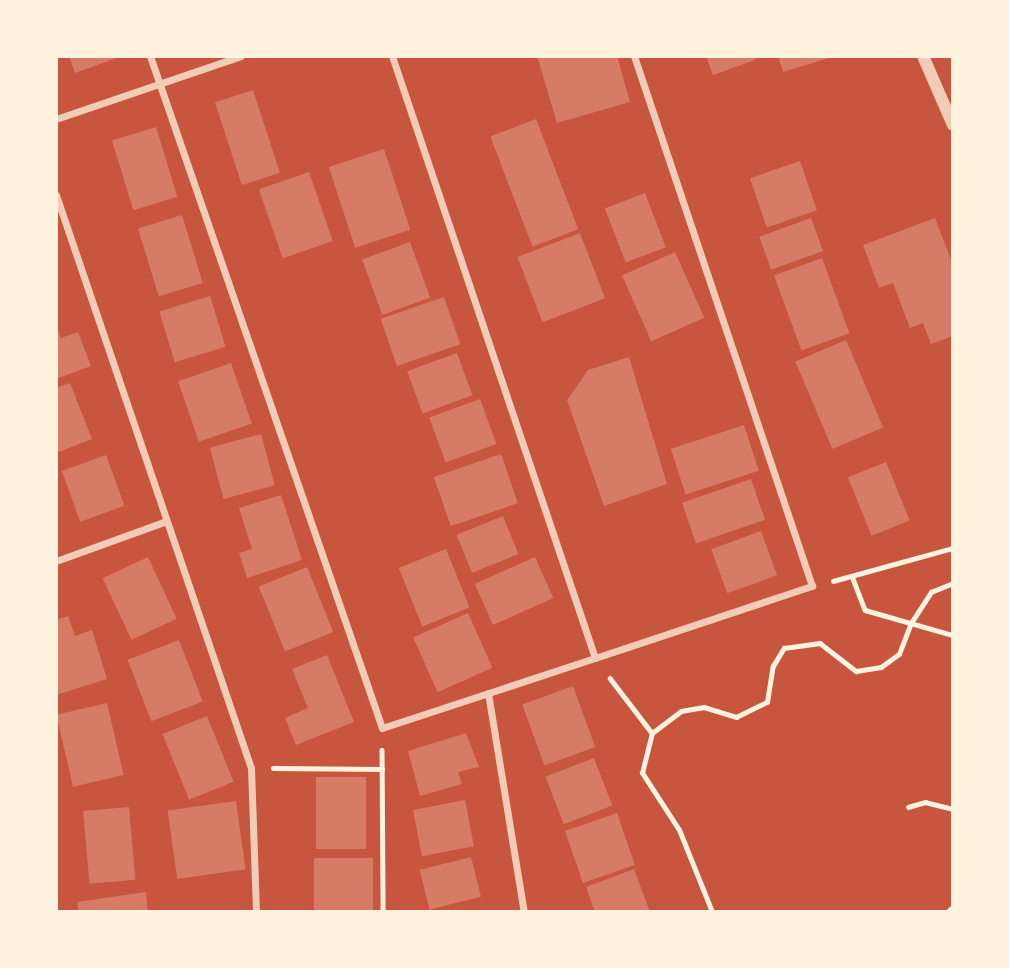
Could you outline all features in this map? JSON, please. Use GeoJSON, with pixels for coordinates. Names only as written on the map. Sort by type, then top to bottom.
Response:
{"type":"FeatureCollection","features":[{"type":"Feature","properties":{"kind":"street"},"geometry":{"type":"LineString","coordinates":[[150,56],[382,728],[812,586],[635,56]]}},
{"type":"Feature","properties":{"kind":"street"},"geometry":{"type":"LineString","coordinates":[[56,119],[241,56]]}},
{"type":"Feature","properties":{"kind":"street"},"geometry":{"type":"LineString","coordinates":[[391,56],[595,658]]}},
{"type":"Feature","properties":{"kind":"street"},"geometry":{"type":"LineString","coordinates":[[923,56],[953,125]]}},
{"type":"Feature","properties":{"kind":"street"},"geometry":{"type":"LineString","coordinates":[[56,195],[164,522],[251,768],[256,912]]}},
{"type":"Feature","properties":{"kind":"street"},"geometry":{"type":"LineString","coordinates":[[56,561],[164,522]]}},
{"type":"Feature","properties":{"kind":"street"},"geometry":{"type":"LineString","coordinates":[[488,693],[524,912]]}},
{"type":"Feature","properties":{"kind":"path"},"geometry":{"type":"LineString","coordinates":[[812,586],[953,548]]}},
{"type":"Feature","properties":{"kind":"path"},"geometry":{"type":"LineString","coordinates":[[852,576],[865,611],[953,635]]}},
{"type":"Feature","properties":{"kind":"path"},"geometry":{"type":"LineString","coordinates":[[712,912],[680,830],[642,773],[652,733],[681,711],[704,707],[736,717],[767,702],[772,666],[785,648],[820,643],[856,671],[881,667],[899,654],[911,623],[931,592],[953,583]]}},
{"type":"Feature","properties":{"kind":"path"},"geometry":{"type":"LineString","coordinates":[[595,658],[652,733]]}},
{"type":"Feature","properties":{"kind":"path"},"geometry":{"type":"LineString","coordinates":[[382,728],[383,912]]}},
{"type":"Feature","properties":{"kind":"path"},"geometry":{"type":"LineString","coordinates":[[251,768],[382,769]]}},
{"type":"Feature","properties":{"kind":"path"},"geometry":{"type":"LineString","coordinates":[[908,807],[925,802],[953,809]]}},
{"type":"Feature","properties":{"kind":"path"},"geometry":{"type":"LineString","coordinates":[[947,912],[953,907]]}},
{"type":"Feature","properties":{"kind":"building"},"geometry":{"type":"Polygon","coordinates":[[[69,56],[122,56],[75,73],[69,56]]]}},
{"type":"Feature","properties":{"kind":"building"},"geometry":{"type":"Polygon","coordinates":[[[537,56],[617,56],[630,102],[557,123],[537,56]]]}},
{"type":"Feature","properties":{"kind":"building"},"geometry":{"type":"Polygon","coordinates":[[[706,56],[754,56],[755,60],[713,75],[706,56]]]}},
{"type":"Feature","properties":{"kind":"building"},"geometry":{"type":"Polygon","coordinates":[[[778,56],[832,56],[832,57],[783,72],[778,56]]]}},
{"type":"Feature","properties":{"kind":"building"},"geometry":{"type":"Polygon","coordinates":[[[253,90],[280,173],[242,185],[215,102],[253,90]]]}},
{"type":"Feature","properties":{"kind":"building"},"geometry":{"type":"Polygon","coordinates":[[[536,119],[578,229],[533,247],[490,137],[536,119]]]}},
{"type":"Feature","properties":{"kind":"building"},"geometry":{"type":"Polygon","coordinates":[[[156,127],[177,197],[133,210],[112,140],[156,127]]]}},
{"type":"Feature","properties":{"kind":"building"},"geometry":{"type":"Polygon","coordinates":[[[384,149],[410,230],[355,248],[329,167],[384,149]]]}},
{"type":"Feature","properties":{"kind":"building"},"geometry":{"type":"Polygon","coordinates":[[[800,161],[817,210],[767,227],[750,178],[800,161]]]}},
{"type":"Feature","properties":{"kind":"building"},"geometry":{"type":"Polygon","coordinates":[[[309,172],[333,241],[283,258],[259,189],[309,172]]]}},
{"type":"Feature","properties":{"kind":"building"},"geometry":{"type":"Polygon","coordinates":[[[645,193],[666,247],[626,263],[605,208],[645,193]]]}},
{"type":"Feature","properties":{"kind":"building"},"geometry":{"type":"Polygon","coordinates":[[[182,215],[203,283],[159,296],[138,228],[182,215]]]}},
{"type":"Feature","properties":{"kind":"building"},"geometry":{"type":"Polygon","coordinates":[[[811,218],[823,251],[771,270],[759,237],[811,218]]]}},
{"type":"Feature","properties":{"kind":"building"},"geometry":{"type":"Polygon","coordinates":[[[935,218],[953,265],[953,336],[931,344],[923,323],[910,328],[893,283],[879,288],[863,245],[935,218]]]}},
{"type":"Feature","properties":{"kind":"building"},"geometry":{"type":"Polygon","coordinates":[[[580,233],[605,298],[543,322],[517,257],[580,233]]]}},
{"type":"Feature","properties":{"kind":"building"},"geometry":{"type":"Polygon","coordinates":[[[410,242],[430,297],[382,315],[362,259],[410,242]]]}},
{"type":"Feature","properties":{"kind":"building"},"geometry":{"type":"Polygon","coordinates":[[[675,252],[704,318],[651,341],[622,276],[675,252]]]}},
{"type":"Feature","properties":{"kind":"building"},"geometry":{"type":"Polygon","coordinates":[[[822,258],[849,333],[801,351],[774,275],[822,258]]]}},
{"type":"Feature","properties":{"kind":"building"},"geometry":{"type":"Polygon","coordinates":[[[210,296],[225,347],[175,362],[159,311],[210,296]]]}},
{"type":"Feature","properties":{"kind":"building"},"geometry":{"type":"Polygon","coordinates":[[[444,297],[460,344],[397,366],[381,319],[444,297]]]}},
{"type":"Feature","properties":{"kind":"building"},"geometry":{"type":"Polygon","coordinates":[[[56,325],[61,338],[78,332],[91,366],[56,379],[56,325]]]}},
{"type":"Feature","properties":{"kind":"building"},"geometry":{"type":"Polygon","coordinates":[[[846,340],[883,427],[832,449],[795,361],[846,340]]]}},
{"type":"Feature","properties":{"kind":"building"},"geometry":{"type":"Polygon","coordinates":[[[457,353],[472,395],[423,413],[407,371],[457,353]]]}},
{"type":"Feature","properties":{"kind":"building"},"geometry":{"type":"Polygon","coordinates":[[[629,357],[667,484],[604,506],[567,400],[588,370],[629,357]]]}},
{"type":"Feature","properties":{"kind":"building"},"geometry":{"type":"Polygon","coordinates":[[[231,363],[252,424],[199,442],[178,381],[231,363]]]}},
{"type":"Feature","properties":{"kind":"building"},"geometry":{"type":"Polygon","coordinates":[[[70,383],[92,439],[56,453],[56,388],[70,383]]]}},
{"type":"Feature","properties":{"kind":"building"},"geometry":{"type":"Polygon","coordinates":[[[480,399],[496,444],[446,463],[429,417],[480,399]]]}},
{"type":"Feature","properties":{"kind":"building"},"geometry":{"type":"Polygon","coordinates":[[[744,425],[759,471],[686,494],[671,449],[744,425]]]}},
{"type":"Feature","properties":{"kind":"building"},"geometry":{"type":"Polygon","coordinates":[[[261,434],[275,485],[224,499],[210,448],[261,434]]]}},
{"type":"Feature","properties":{"kind":"building"},"geometry":{"type":"Polygon","coordinates":[[[501,454],[518,503],[451,526],[434,477],[501,454]]]}},
{"type":"Feature","properties":{"kind":"building"},"geometry":{"type":"Polygon","coordinates":[[[106,455],[124,506],[80,522],[62,471],[106,455]]]}},
{"type":"Feature","properties":{"kind":"building"},"geometry":{"type":"Polygon","coordinates":[[[886,462],[910,520],[872,536],[848,477],[886,462]]]}},
{"type":"Feature","properties":{"kind":"building"},"geometry":{"type":"Polygon","coordinates":[[[751,479],[765,520],[696,543],[682,503],[751,479]]]}},
{"type":"Feature","properties":{"kind":"building"},"geometry":{"type":"Polygon","coordinates":[[[281,495],[302,560],[247,578],[239,553],[252,549],[239,508],[281,495]]]}},
{"type":"Feature","properties":{"kind":"building"},"geometry":{"type":"Polygon","coordinates":[[[503,516],[518,554],[472,573],[457,535],[503,516]]]}},
{"type":"Feature","properties":{"kind":"building"},"geometry":{"type":"Polygon","coordinates":[[[761,531],[777,575],[727,593],[711,549],[761,531]]]}},
{"type":"Feature","properties":{"kind":"building"},"geometry":{"type":"Polygon","coordinates":[[[446,549],[470,607],[422,627],[399,568],[446,549]]]}},
{"type":"Feature","properties":{"kind":"building"},"geometry":{"type":"Polygon","coordinates":[[[148,557],[177,619],[131,640],[103,578],[148,557]]]}},
{"type":"Feature","properties":{"kind":"building"},"geometry":{"type":"Polygon","coordinates":[[[535,557],[553,598],[493,625],[475,584],[535,557]]]}},
{"type":"Feature","properties":{"kind":"building"},"geometry":{"type":"Polygon","coordinates":[[[307,567],[333,632],[285,651],[259,586],[307,567]]]}},
{"type":"Feature","properties":{"kind":"building"},"geometry":{"type":"Polygon","coordinates":[[[468,613],[492,668],[438,692],[413,637],[468,613]]]}},
{"type":"Feature","properties":{"kind":"building"},"geometry":{"type":"Polygon","coordinates":[[[68,616],[75,636],[92,630],[107,679],[56,695],[56,620],[68,616]]]}},
{"type":"Feature","properties":{"kind":"building"},"geometry":{"type":"Polygon","coordinates":[[[179,640],[203,702],[151,721],[128,660],[179,640]]]}},
{"type":"Feature","properties":{"kind":"building"},"geometry":{"type":"Polygon","coordinates":[[[327,655],[354,722],[296,745],[285,718],[308,708],[292,669],[327,655]]]}},
{"type":"Feature","properties":{"kind":"building"},"geometry":{"type":"Polygon","coordinates":[[[573,686],[595,747],[544,766],[522,704],[573,686]]]}},
{"type":"Feature","properties":{"kind":"building"},"geometry":{"type":"Polygon","coordinates":[[[107,703],[124,775],[73,787],[56,715],[107,703]]]}},
{"type":"Feature","properties":{"kind":"building"},"geometry":{"type":"Polygon","coordinates":[[[207,716],[234,782],[189,800],[162,734],[207,716]]]}},
{"type":"Feature","properties":{"kind":"building"},"geometry":{"type":"Polygon","coordinates":[[[466,733],[479,767],[458,772],[462,784],[420,796],[408,751],[466,733]]]}},
{"type":"Feature","properties":{"kind":"building"},"geometry":{"type":"Polygon","coordinates":[[[594,758],[612,806],[564,824],[545,777],[594,758]]]}},
{"type":"Feature","properties":{"kind":"building"},"geometry":{"type":"Polygon","coordinates":[[[316,777],[366,777],[366,849],[316,849],[316,777]]]}},
{"type":"Feature","properties":{"kind":"building"},"geometry":{"type":"Polygon","coordinates":[[[465,800],[474,846],[422,856],[413,810],[465,800]]]}},
{"type":"Feature","properties":{"kind":"building"},"geometry":{"type":"Polygon","coordinates":[[[236,801],[246,869],[177,879],[168,811],[236,801]]]}},
{"type":"Feature","properties":{"kind":"building"},"geometry":{"type":"Polygon","coordinates":[[[129,807],[135,880],[90,884],[83,811],[129,807]]]}},
{"type":"Feature","properties":{"kind":"building"},"geometry":{"type":"Polygon","coordinates":[[[617,813],[635,865],[583,883],[565,831],[617,813]]]}},
{"type":"Feature","properties":{"kind":"building"},"geometry":{"type":"Polygon","coordinates":[[[471,857],[481,897],[429,910],[420,870],[471,857]]]}},
{"type":"Feature","properties":{"kind":"building"},"geometry":{"type":"Polygon","coordinates":[[[314,858],[373,858],[373,912],[314,912],[314,858]]]}},
{"type":"Feature","properties":{"kind":"building"},"geometry":{"type":"Polygon","coordinates":[[[634,869],[650,912],[595,912],[586,887],[634,869]]]}},
{"type":"Feature","properties":{"kind":"building"},"geometry":{"type":"Polygon","coordinates":[[[146,892],[148,912],[79,912],[77,902],[146,892]]]}}]}
